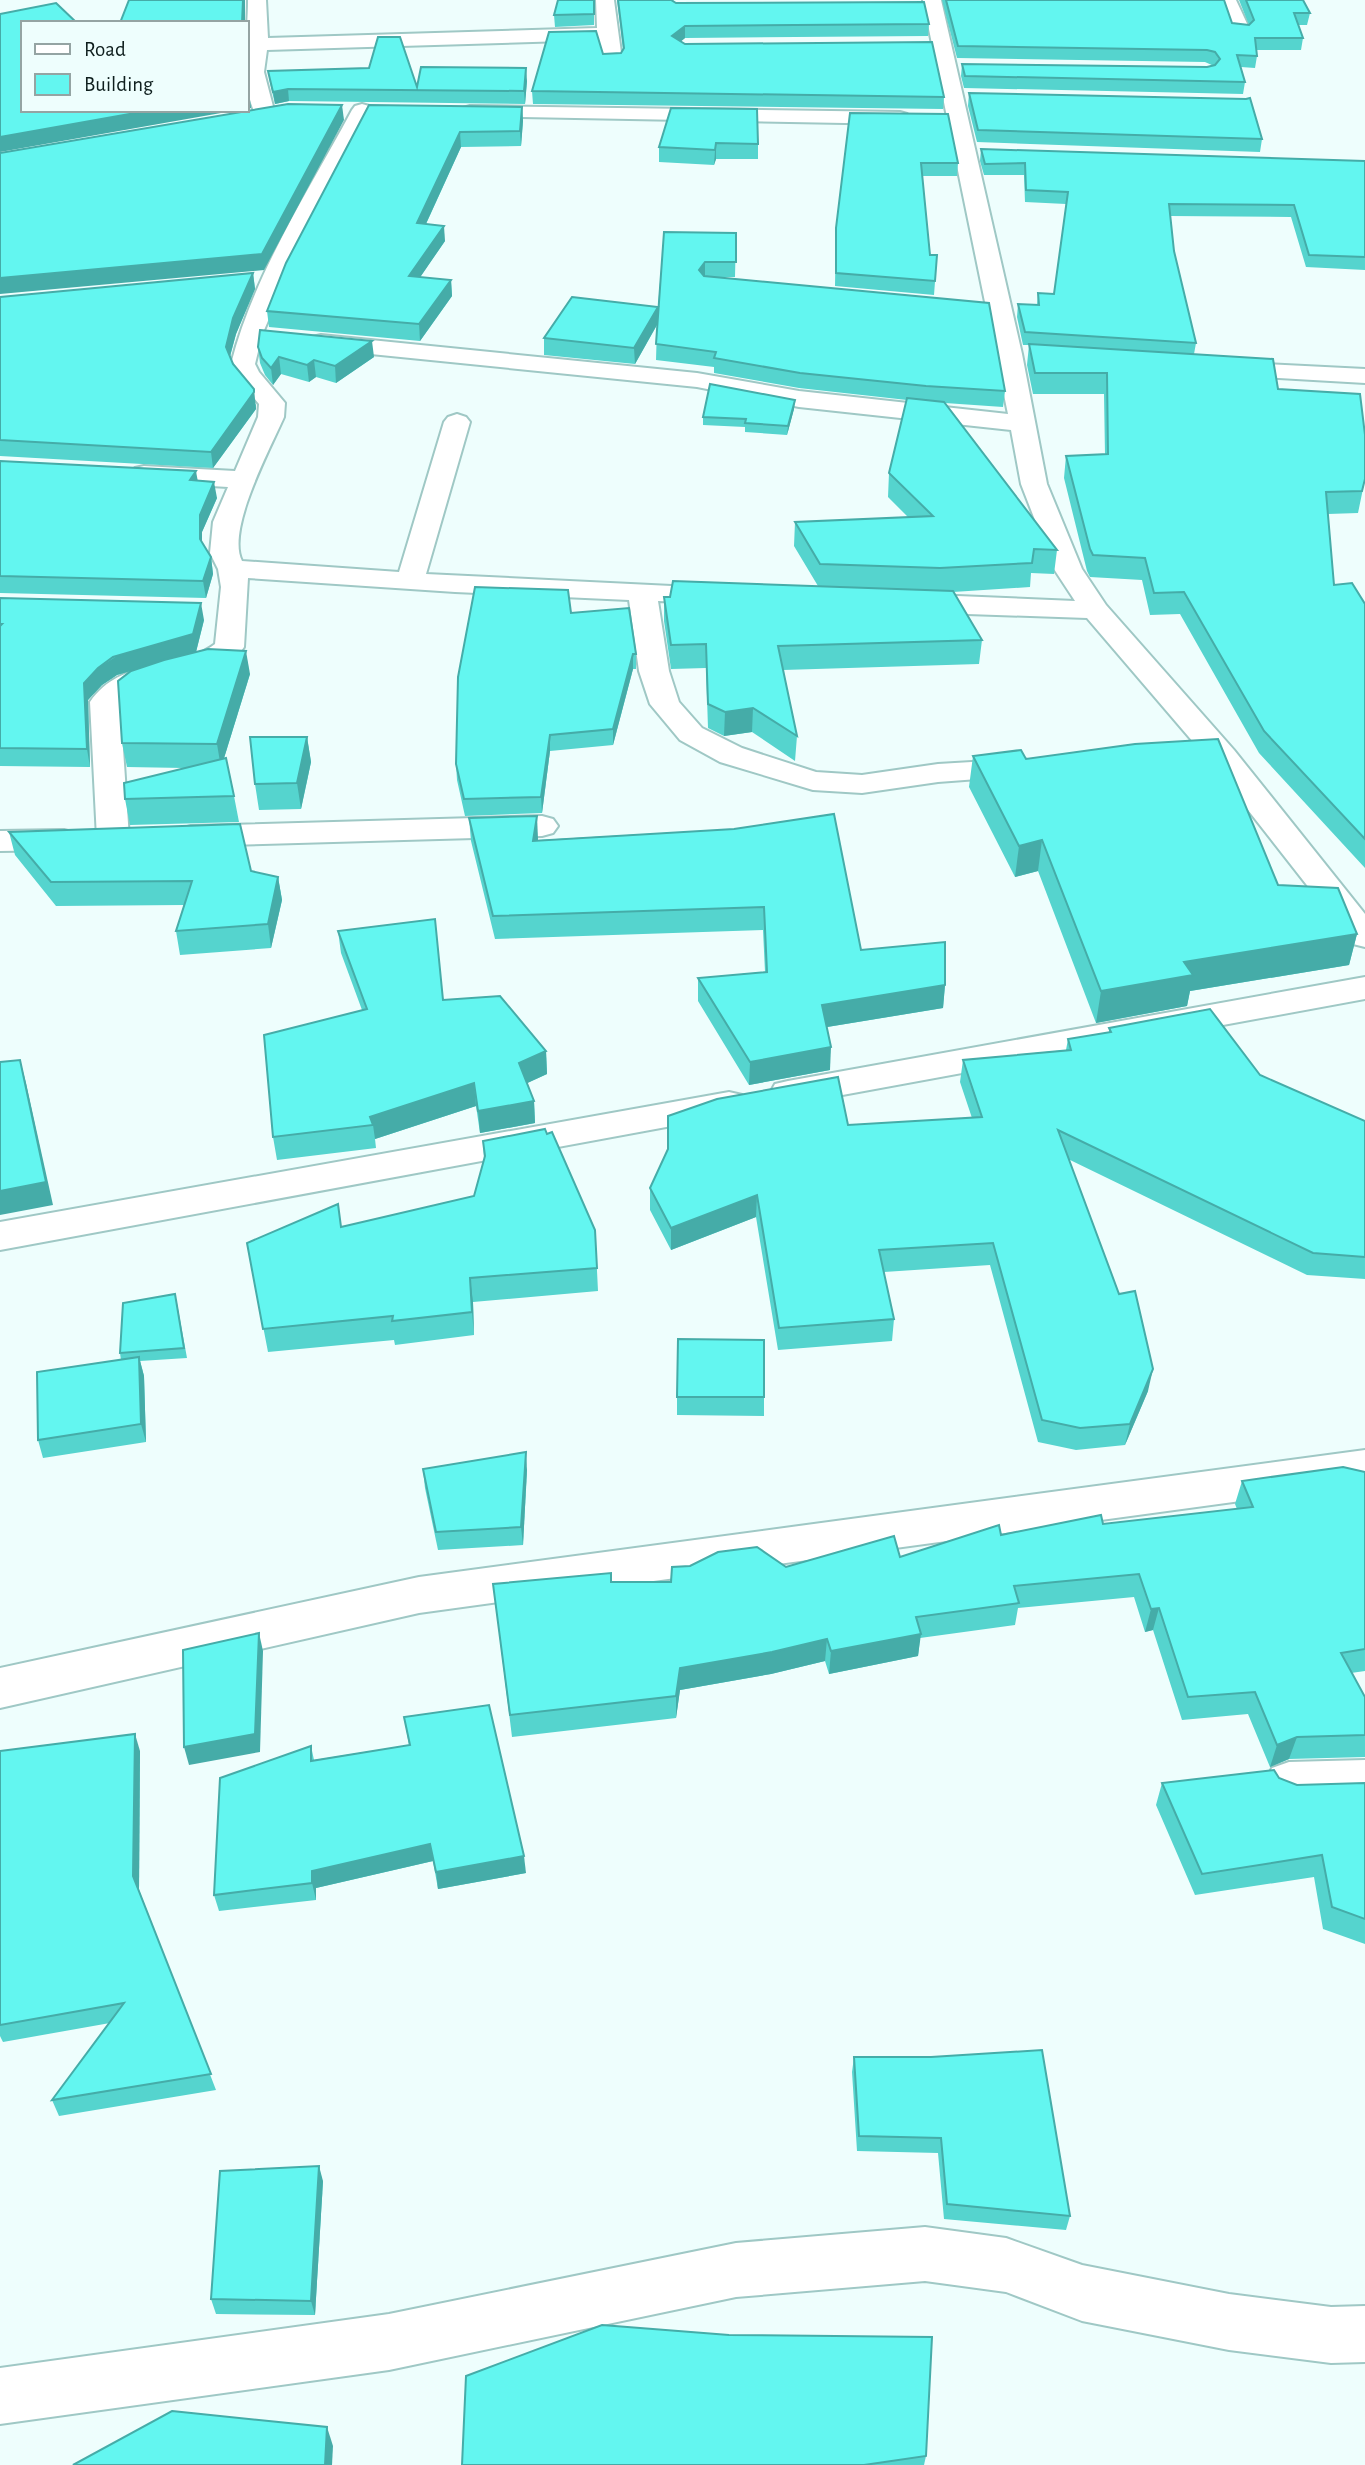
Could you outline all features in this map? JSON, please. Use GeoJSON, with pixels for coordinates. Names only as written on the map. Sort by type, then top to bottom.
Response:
{"type":"FeatureCollection","features":[{"type":"Feature","properties":{"kind":"street"},"geometry":{"type":"LineString","coordinates":[[257,0],[258,44],[254,72],[265,114]]}},
{"type":"Feature","properties":{"kind":"street"},"geometry":{"type":"LineString","coordinates":[[605,0],[612,60]]}},
{"type":"Feature","properties":{"kind":"street"},"geometry":{"type":"LineString","coordinates":[[1227,0],[1240,30]]}},
{"type":"Feature","properties":{"kind":"street"},"geometry":{"type":"LineString","coordinates":[[928,4],[951,111],[964,151],[985,308],[1010,354],[1034,484],[1069,569],[1095,610],[1223,757],[1365,936]]}},
{"type":"Feature","properties":{"kind":"street"},"geometry":{"type":"LineString","coordinates":[[258,44],[607,34]]}},
{"type":"Feature","properties":{"kind":"street"},"geometry":{"type":"LineString","coordinates":[[938,52],[973,67]]}},
{"type":"Feature","properties":{"kind":"street"},"geometry":{"type":"LineString","coordinates":[[951,111],[980,97]]}},
{"type":"Feature","properties":{"kind":"street"},"geometry":{"type":"LineString","coordinates":[[239,119],[289,110]]}},
{"type":"Feature","properties":{"kind":"street"},"geometry":{"type":"LineString","coordinates":[[136,838],[105,702],[117,687],[137,676],[207,665],[229,647],[217,609],[234,587],[232,569],[224,553],[225,538],[228,522],[271,417],[272,403],[247,374],[243,364],[261,279],[349,110],[389,110]]}},
{"type":"Feature","properties":{"kind":"street"},"geometry":{"type":"LineString","coordinates":[[455,111],[916,118]]}},
{"type":"Feature","properties":{"kind":"street"},"geometry":{"type":"LineString","coordinates":[[964,151],[992,152]]}},
{"type":"Feature","properties":{"kind":"street"},"geometry":{"type":"LineString","coordinates":[[250,334],[697,380],[799,399],[1021,423]]}},
{"type":"Feature","properties":{"kind":"street"},"geometry":{"type":"LineString","coordinates":[[1010,354],[1038,357]]}},
{"type":"Feature","properties":{"kind":"street"},"geometry":{"type":"LineString","coordinates":[[1193,368],[1365,376]]}},
{"type":"Feature","properties":{"kind":"street"},"geometry":{"type":"LineString","coordinates":[[410,581],[457,422]]}},
{"type":"Feature","properties":{"kind":"street"},"geometry":{"type":"LineString","coordinates":[[124,473],[244,480]]}},
{"type":"Feature","properties":{"kind":"street"},"geometry":{"type":"LineString","coordinates":[[232,569],[410,581],[753,597]]}},
{"type":"Feature","properties":{"kind":"street"},"geometry":{"type":"LineString","coordinates":[[642,592],[654,671],[665,704],[691,734],[731,755],[813,781],[863,784],[938,774],[1046,767]]}},
{"type":"Feature","properties":{"kind":"street"},"geometry":{"type":"LineString","coordinates":[[879,602],[1095,610]]}},
{"type":"Feature","properties":{"kind":"street"},"geometry":{"type":"LineString","coordinates":[[1182,759],[1223,757]]}},
{"type":"Feature","properties":{"kind":"street"},"geometry":{"type":"LineString","coordinates":[[0,841],[542,825]]}},
{"type":"Feature","properties":{"kind":"street"},"geometry":{"type":"LineString","coordinates":[[0,1236],[1365,988]]}},
{"type":"Feature","properties":{"kind":"street"},"geometry":{"type":"LineString","coordinates":[[0,1688],[419,1595],[1365,1467]]}},
{"type":"Feature","properties":{"kind":"street"},"geometry":{"type":"LineString","coordinates":[[1289,1783],[1365,1781]]}},
{"type":"Feature","properties":{"kind":"street"},"geometry":{"type":"LineString","coordinates":[[0,2396],[389,2342],[736,2270],[925,2254],[1006,2265],[1082,2293],[1229,2322],[1331,2335],[1365,2334]]}},
{"type":"Feature","properties":{"kind":"building"},"geometry":{"type":"Polygon","coordinates":[[[129,0],[243,0],[242,21],[121,21],[129,0]]]}},
{"type":"Feature","properties":{"kind":"building"},"geometry":{"type":"Polygon","coordinates":[[[558,0],[594,0],[594,14],[554,15],[558,0]]]}},
{"type":"Feature","properties":{"kind":"building"},"geometry":{"type":"Polygon","coordinates":[[[618,0],[671,0],[676,3],[924,2],[929,24],[685,26],[672,36],[685,44],[932,42],[944,97],[532,91],[549,32],[596,31],[603,54],[621,53],[624,48],[618,0]]]}},
{"type":"Feature","properties":{"kind":"building"},"geometry":{"type":"Polygon","coordinates":[[[946,0],[1224,0],[1232,23],[1249,25],[1254,20],[1246,0],[1303,0],[1310,13],[1294,13],[1303,38],[1255,38],[1257,56],[1237,55],[1245,82],[965,76],[962,64],[1207,67],[1215,65],[1220,59],[1215,52],[1207,50],[958,46],[946,0]]]}},
{"type":"Feature","properties":{"kind":"building"},"geometry":{"type":"Polygon","coordinates":[[[56,3],[75,21],[21,21],[21,112],[141,112],[0,137],[0,14],[56,3]]]}},
{"type":"Feature","properties":{"kind":"building"},"geometry":{"type":"Polygon","coordinates":[[[378,37],[400,37],[417,87],[421,67],[526,68],[524,91],[288,89],[273,92],[268,71],[369,68],[378,37]]]}},
{"type":"Feature","properties":{"kind":"building"},"geometry":{"type":"Polygon","coordinates":[[[969,93],[1250,98],[1262,139],[978,130],[969,93]]]}},
{"type":"Feature","properties":{"kind":"building"},"geometry":{"type":"Polygon","coordinates":[[[288,104],[342,105],[262,254],[0,278],[0,153],[288,104]]]}},
{"type":"Feature","properties":{"kind":"building"},"geometry":{"type":"Polygon","coordinates":[[[369,105],[522,107],[520,131],[460,132],[417,223],[444,226],[409,276],[451,280],[419,324],[267,311],[286,263],[369,105]]]}},
{"type":"Feature","properties":{"kind":"building"},"geometry":{"type":"Polygon","coordinates":[[[671,108],[757,109],[758,144],[716,143],[715,150],[659,147],[671,108]]]}},
{"type":"Feature","properties":{"kind":"building"},"geometry":{"type":"Polygon","coordinates":[[[850,113],[948,114],[958,163],[921,163],[930,255],[937,255],[935,281],[836,273],[836,228],[850,113]]]}},
{"type":"Feature","properties":{"kind":"building"},"geometry":{"type":"Polygon","coordinates":[[[981,149],[1365,161],[1365,257],[1309,255],[1294,205],[1169,204],[1174,251],[1196,343],[1025,332],[1018,304],[1039,305],[1038,293],[1054,294],[1068,192],[1026,190],[1025,163],[985,164],[981,149]]]}},
{"type":"Feature","properties":{"kind":"building"},"geometry":{"type":"Polygon","coordinates":[[[664,232],[736,233],[736,262],[705,262],[699,270],[704,276],[989,303],[1005,391],[800,373],[714,358],[716,352],[656,344],[664,232]]]}},
{"type":"Feature","properties":{"kind":"building"},"geometry":{"type":"Polygon","coordinates":[[[253,273],[233,318],[226,347],[233,364],[254,392],[211,452],[0,440],[0,297],[253,273]]]}},
{"type":"Feature","properties":{"kind":"building"},"geometry":{"type":"Polygon","coordinates":[[[572,297],[658,307],[634,348],[544,338],[572,297]]]}},
{"type":"Feature","properties":{"kind":"building"},"geometry":{"type":"Polygon","coordinates":[[[260,330],[372,341],[335,366],[314,360],[307,365],[279,357],[271,368],[262,358],[258,347],[260,330]]]}},
{"type":"Feature","properties":{"kind":"building"},"geometry":{"type":"Polygon","coordinates":[[[1029,344],[1273,359],[1278,389],[1360,394],[1365,435],[1365,479],[1362,491],[1326,492],[1334,585],[1352,583],[1365,604],[1365,839],[1264,731],[1184,592],[1154,593],[1145,558],[1093,555],[1066,456],[1108,454],[1107,373],[1035,373],[1029,344]]]}},
{"type":"Feature","properties":{"kind":"building"},"geometry":{"type":"Polygon","coordinates":[[[710,384],[795,400],[788,426],[745,423],[746,419],[703,417],[710,384]]]}},
{"type":"Feature","properties":{"kind":"building"},"geometry":{"type":"Polygon","coordinates":[[[907,398],[944,402],[1057,550],[1034,549],[1032,563],[940,568],[820,564],[795,522],[933,516],[889,473],[907,398]]]}},
{"type":"Feature","properties":{"kind":"building"},"geometry":{"type":"Polygon","coordinates":[[[0,461],[196,471],[190,480],[214,482],[200,515],[200,539],[211,557],[203,581],[0,576],[0,461]]]}},
{"type":"Feature","properties":{"kind":"building"},"geometry":{"type":"Polygon","coordinates":[[[673,581],[953,591],[982,640],[778,646],[797,736],[753,708],[725,712],[708,704],[706,644],[671,645],[664,597],[670,597],[673,581]]]}},
{"type":"Feature","properties":{"kind":"building"},"geometry":{"type":"Polygon","coordinates":[[[475,587],[568,590],[571,613],[629,608],[636,654],[633,654],[613,729],[550,735],[541,797],[464,799],[456,764],[458,677],[475,587]]]}},
{"type":"Feature","properties":{"kind":"building"},"geometry":{"type":"Polygon","coordinates":[[[0,598],[201,603],[193,634],[113,657],[84,683],[87,749],[0,748],[0,598]]]}},
{"type":"Feature","properties":{"kind":"building"},"geometry":{"type":"Polygon","coordinates":[[[208,649],[246,651],[217,744],[122,743],[118,681],[131,671],[208,649]]]}},
{"type":"Feature","properties":{"kind":"building"},"geometry":{"type":"Polygon","coordinates":[[[250,737],[307,737],[297,783],[255,784],[250,737]]]}},
{"type":"Feature","properties":{"kind":"building"},"geometry":{"type":"Polygon","coordinates":[[[1218,739],[1278,885],[1338,888],[1357,934],[1184,962],[1193,975],[1101,991],[1042,840],[1019,846],[973,756],[1021,750],[1026,759],[1135,744],[1218,739]]]}},
{"type":"Feature","properties":{"kind":"building"},"geometry":{"type":"Polygon","coordinates":[[[226,758],[234,796],[125,799],[124,783],[226,758]]]}},
{"type":"Feature","properties":{"kind":"building"},"geometry":{"type":"Polygon","coordinates":[[[834,814],[861,950],[945,942],[945,985],[822,1005],[831,1047],[750,1062],[698,978],[767,972],[764,907],[493,916],[469,818],[537,816],[533,841],[734,829],[834,814]]]}},
{"type":"Feature","properties":{"kind":"building"},"geometry":{"type":"Polygon","coordinates":[[[240,824],[251,871],[278,877],[268,924],[176,931],[192,881],[51,882],[9,832],[240,824]]]}},
{"type":"Feature","properties":{"kind":"building"},"geometry":{"type":"Polygon","coordinates":[[[435,919],[443,1000],[500,996],[546,1051],[519,1063],[534,1101],[478,1111],[474,1083],[370,1117],[373,1125],[273,1137],[264,1035],[367,1009],[338,931],[435,919]]]}},
{"type":"Feature","properties":{"kind":"building"},"geometry":{"type":"Polygon","coordinates":[[[1210,1009],[1260,1075],[1365,1121],[1365,1257],[1313,1253],[1058,1130],[1119,1294],[1135,1291],[1153,1369],[1130,1424],[1080,1428],[1042,1420],[993,1243],[879,1250],[894,1319],[779,1328],[757,1195],[671,1228],[650,1188],[668,1149],[668,1116],[717,1099],[838,1077],[848,1125],[982,1117],[963,1060],[1071,1050],[1068,1039],[1111,1032],[1109,1028],[1210,1009]]]}},
{"type":"Feature","properties":{"kind":"building"},"geometry":{"type":"Polygon","coordinates":[[[20,1060],[46,1182],[0,1191],[0,1062],[20,1060]]]}},
{"type":"Feature","properties":{"kind":"building"},"geometry":{"type":"Polygon","coordinates":[[[545,1129],[547,1134],[552,1132],[595,1230],[597,1268],[470,1278],[472,1312],[392,1321],[393,1316],[263,1329],[247,1243],[338,1204],[341,1227],[474,1196],[485,1156],[483,1141],[545,1129]]]}},
{"type":"Feature","properties":{"kind":"building"},"geometry":{"type":"Polygon","coordinates":[[[175,1294],[184,1348],[120,1353],[123,1303],[175,1294]]]}},
{"type":"Feature","properties":{"kind":"building"},"geometry":{"type":"Polygon","coordinates":[[[678,1339],[764,1340],[764,1397],[677,1397],[678,1339]]]}},
{"type":"Feature","properties":{"kind":"building"},"geometry":{"type":"Polygon","coordinates":[[[139,1357],[141,1424],[38,1440],[37,1372],[139,1357]]]}},
{"type":"Feature","properties":{"kind":"building"},"geometry":{"type":"Polygon","coordinates":[[[526,1452],[521,1527],[436,1532],[423,1469],[526,1452]]]}},
{"type":"Feature","properties":{"kind":"building"},"geometry":{"type":"Polygon","coordinates":[[[1343,1467],[1365,1472],[1365,1649],[1341,1653],[1365,1697],[1365,1735],[1297,1737],[1277,1745],[1255,1692],[1188,1697],[1159,1608],[1151,1609],[1139,1574],[1014,1586],[1019,1603],[916,1617],[921,1634],[831,1651],[827,1639],[772,1652],[680,1668],[676,1696],[510,1715],[493,1584],[611,1573],[611,1582],[671,1582],[672,1567],[690,1566],[718,1552],[757,1547],[786,1567],[894,1536],[900,1557],[999,1525],[1001,1535],[1101,1515],[1103,1524],[1253,1507],[1242,1481],[1343,1467]]]}},
{"type":"Feature","properties":{"kind":"building"},"geometry":{"type":"Polygon","coordinates":[[[259,1633],[255,1734],[184,1747],[183,1650],[259,1633]]]}},
{"type":"Feature","properties":{"kind":"building"},"geometry":{"type":"Polygon","coordinates":[[[489,1705],[524,1856],[436,1872],[430,1844],[312,1871],[312,1883],[214,1895],[220,1778],[311,1746],[311,1761],[410,1745],[404,1717],[489,1705]]]}},
{"type":"Feature","properties":{"kind":"building"},"geometry":{"type":"Polygon","coordinates":[[[135,1734],[133,1876],[211,2074],[52,2100],[124,2003],[0,2025],[0,1751],[135,1734]]]}},
{"type":"Feature","properties":{"kind":"building"},"geometry":{"type":"Polygon","coordinates":[[[1274,1770],[1279,1778],[1297,1785],[1365,1783],[1365,1919],[1332,1907],[1322,1855],[1202,1874],[1162,1783],[1274,1770]]]}},
{"type":"Feature","properties":{"kind":"building"},"geometry":{"type":"Polygon","coordinates":[[[1042,2050],[1070,2216],[947,2204],[941,2138],[859,2136],[854,2057],[931,2057],[1042,2050]]]}},
{"type":"Feature","properties":{"kind":"building"},"geometry":{"type":"Polygon","coordinates":[[[319,2166],[311,2301],[211,2299],[220,2171],[319,2166]]]}},
{"type":"Feature","properties":{"kind":"building"},"geometry":{"type":"Polygon","coordinates":[[[602,2325],[729,2335],[932,2337],[926,2456],[864,2465],[462,2465],[466,2376],[602,2325]]]}},
{"type":"Feature","properties":{"kind":"building"},"geometry":{"type":"Polygon","coordinates":[[[172,2411],[327,2427],[325,2465],[73,2465],[172,2411]]]}}]}
